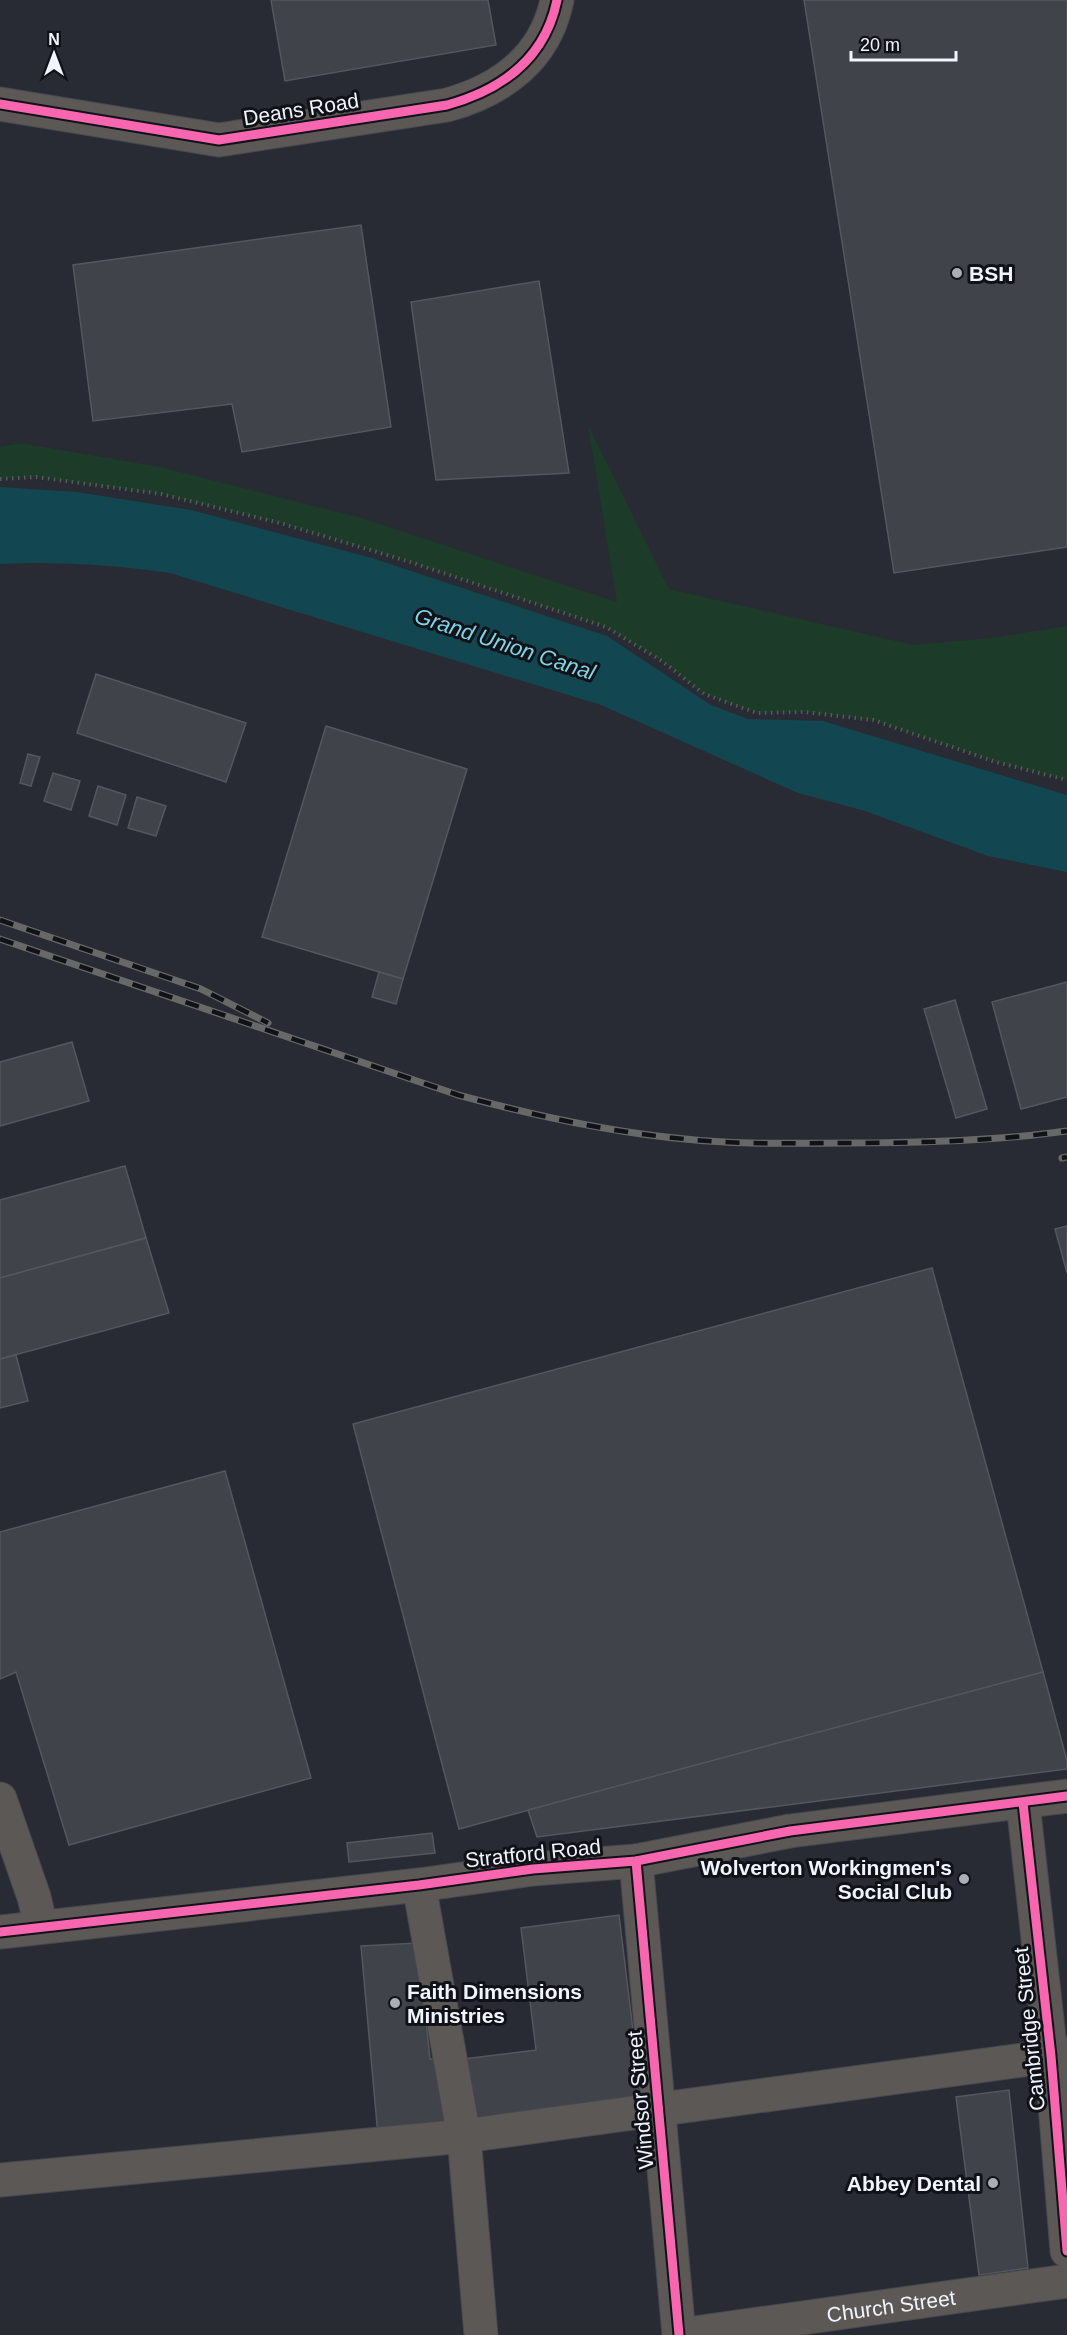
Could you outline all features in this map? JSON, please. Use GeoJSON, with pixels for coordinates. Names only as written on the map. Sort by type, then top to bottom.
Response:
{"type":"FeatureCollection","features":[{"type":"Feature","properties":{"kind":"street","name":"Deans Road"},"geometry":{"type":"LineString","coordinates":[[0,104],[219,140],[447,105],[479,95],[516,72],[547,32],[558,0]]}},
{"type":"Feature","properties":{"kind":"street","name":"Stratford Road"},"geometry":{"type":"LineString","coordinates":[[0,1932],[533,1869],[636,1861],[790,1832],[1067,1796]]}},
{"type":"Feature","properties":{"kind":"street"},"geometry":{"type":"LineString","coordinates":[[0,1799],[34,1897],[41,1926]]}},
{"type":"Feature","properties":{"kind":"street","name":"Cambridge Street"},"geometry":{"type":"LineString","coordinates":[[1023,1803],[1059,2055],[1067,2251]]}},
{"type":"Feature","properties":{"kind":"street","name":"Windsor Street"},"geometry":{"type":"LineString","coordinates":[[636,1861],[680,2335]]}},
{"type":"Feature","properties":{"kind":"street"},"geometry":{"type":"LineString","coordinates":[[419,1884],[464,2136],[481,2335]]}},
{"type":"Feature","properties":{"kind":"street"},"geometry":{"type":"LineString","coordinates":[[0,2180],[464,2136],[1059,2055]]}},
{"type":"Feature","properties":{"kind":"street","name":"Church Street"},"geometry":{"type":"LineString","coordinates":[[680,2335],[1067,2281]]}},
{"type":"Feature","properties":{"kind":"path"},"geometry":{"type":"LineString","coordinates":[[0,479],[36,477],[161,494],[280,523],[407,561],[606,627],[662,661],[704,693],[757,713],[805,712],[873,720],[996,762],[1067,780]]}},
{"type":"Feature","properties":{"kind":"green space"},"geometry":{"type":"Polygon","coordinates":[[[588,425],[669,589],[913,645],[991,638],[1067,626],[1067,780],[996,762],[873,720],[805,712],[757,713],[704,694],[662,661],[606,627],[407,561],[280,523],[161,494],[36,477],[0,479],[0,447],[21,443],[160,467],[358,517],[617,602],[588,425]]]}},
{"type":"Feature","properties":{"kind":"water","name":"Grand Union Canal"},"geometry":{"type":"Polygon","coordinates":[[[0,487],[77,492],[191,510],[372,558],[607,636],[711,705],[748,719],[823,721],[1067,795],[1067,872],[988,856],[865,811],[798,793],[601,705],[170,573],[85,564],[0,564],[0,487]]]}},
{"type":"Feature","properties":{"kind":"building"},"geometry":{"type":"Polygon","coordinates":[[[271,0],[488,0],[496,45],[285,81],[271,0]]]}},
{"type":"Feature","properties":{"kind":"building","name":"BSH"},"geometry":{"type":"Polygon","coordinates":[[[804,0],[1067,0],[1067,547],[894,573],[804,0]]]}},
{"type":"Feature","properties":{"kind":"building"},"geometry":{"type":"Polygon","coordinates":[[[361,225],[391,427],[242,452],[232,404],[93,421],[73,265],[361,225]]]}},
{"type":"Feature","properties":{"kind":"building"},"geometry":{"type":"Polygon","coordinates":[[[539,281],[569,473],[436,480],[411,302],[539,281]]]}},
{"type":"Feature","properties":{"kind":"building"},"geometry":{"type":"Polygon","coordinates":[[[96,674],[246,723],[226,782],[77,733],[96,674]]]}},
{"type":"Feature","properties":{"kind":"building"},"geometry":{"type":"Polygon","coordinates":[[[326,726],[467,769],[403,979],[262,937],[326,726]]]}},
{"type":"Feature","properties":{"kind":"building"},"geometry":{"type":"Polygon","coordinates":[[[28,754],[40,757],[31,786],[20,783],[28,754]]]}},
{"type":"Feature","properties":{"kind":"building"},"geometry":{"type":"Polygon","coordinates":[[[53,773],[80,781],[71,810],[44,801],[53,773]]]}},
{"type":"Feature","properties":{"kind":"building"},"geometry":{"type":"Polygon","coordinates":[[[98,786],[126,795],[117,825],[89,816],[98,786]]]}},
{"type":"Feature","properties":{"kind":"building"},"geometry":{"type":"Polygon","coordinates":[[[137,797],[166,806],[156,836],[128,828],[137,797]]]}},
{"type":"Feature","properties":{"kind":"building"},"geometry":{"type":"Polygon","coordinates":[[[379,972],[403,979],[396,1004],[372,997],[379,972]]]}},
{"type":"Feature","properties":{"kind":"building"},"geometry":{"type":"Polygon","coordinates":[[[1067,982],[1067,1097],[1021,1109],[992,1002],[1067,982]]]}},
{"type":"Feature","properties":{"kind":"building"},"geometry":{"type":"Polygon","coordinates":[[[955,1000],[987,1109],[956,1118],[924,1009],[955,1000]]]}},
{"type":"Feature","properties":{"kind":"building"},"geometry":{"type":"Polygon","coordinates":[[[72,1042],[89,1101],[0,1126],[0,1062],[72,1042]]]}},
{"type":"Feature","properties":{"kind":"building"},"geometry":{"type":"Polygon","coordinates":[[[125,1166],[146,1238],[0,1278],[0,1200],[125,1166]]]}},
{"type":"Feature","properties":{"kind":"building"},"geometry":{"type":"Polygon","coordinates":[[[1067,1226],[1067,1273],[1055,1229],[1067,1226]]]}},
{"type":"Feature","properties":{"kind":"building"},"geometry":{"type":"Polygon","coordinates":[[[146,1238],[169,1313],[0,1359],[0,1278],[146,1238]]]}},
{"type":"Feature","properties":{"kind":"building"},"geometry":{"type":"Polygon","coordinates":[[[932,1268],[1043,1672],[459,1829],[353,1424],[932,1268]]]}},
{"type":"Feature","properties":{"kind":"building"},"geometry":{"type":"Polygon","coordinates":[[[16,1355],[28,1401],[0,1408],[0,1359],[16,1355]]]}},
{"type":"Feature","properties":{"kind":"building"},"geometry":{"type":"Polygon","coordinates":[[[225,1471],[311,1778],[69,1845],[16,1672],[0,1679],[0,1532],[225,1471]]]}},
{"type":"Feature","properties":{"kind":"building"},"geometry":{"type":"Polygon","coordinates":[[[1043,1672],[1067,1761],[1067,1769],[537,1837],[528,1810],[1043,1672]]]}},
{"type":"Feature","properties":{"kind":"building"},"geometry":{"type":"Polygon","coordinates":[[[432,1833],[435,1853],[349,1862],[347,1843],[432,1833]]]}},
{"type":"Feature","properties":{"kind":"building"},"geometry":{"type":"Polygon","coordinates":[[[619,1915],[642,2104],[472,2125],[464,2059],[536,2050],[521,1928],[619,1915]]]}},
{"type":"Feature","properties":{"kind":"building","name":"Faith Dimensions Ministries"},"geometry":{"type":"Polygon","coordinates":[[[418,1943],[430,2059],[435,2059],[451,2128],[378,2136],[361,1946],[418,1943]]]}},
{"type":"Feature","properties":{"kind":"building","name":"Abbey Dental"},"geometry":{"type":"Polygon","coordinates":[[[1009,2090],[1028,2268],[979,2275],[956,2097],[1009,2090]]]}},
{"type":"Feature","properties":{"kind":"railway"},"geometry":{"type":"LineString","coordinates":[[0,920],[201,989],[268,1023]]}},
{"type":"Feature","properties":{"kind":"railway"},"geometry":{"type":"LineString","coordinates":[[0,939],[458,1095],[542,1116],[599,1127],[685,1139],[767,1143],[958,1141],[1067,1131]]}},
{"type":"Feature","properties":{"kind":"railway"},"geometry":{"type":"LineString","coordinates":[[1062,1158],[1067,1157]]}},
{"type":"Feature","properties":{"kind":"cycle path"},"geometry":{"type":"LineString","coordinates":[[0,104],[219,140],[447,105],[485,91],[518,69],[542,39],[551,21],[557,0]]}},
{"type":"Feature","properties":{"kind":"cycle path"},"geometry":{"type":"LineString","coordinates":[[0,1932],[419,1885],[533,1869],[636,1861],[790,1831],[1067,1796]]}},
{"type":"Feature","properties":{"kind":"cycle path"},"geometry":{"type":"LineString","coordinates":[[1023,1803],[1051,2056],[1067,2251]]}},
{"type":"Feature","properties":{"kind":"cycle path"},"geometry":{"type":"LineString","coordinates":[[636,1861],[679,2335]]}},
{"type":"Feature","properties":{"kind":"place","name":"BSH"},"geometry":{"type":"Point","coordinates":[957,273]}},
{"type":"Feature","properties":{"kind":"place","name":"Wolverton Workingmen's Social Club"},"geometry":{"type":"Point","coordinates":[964,1879]}},
{"type":"Feature","properties":{"kind":"place","name":"Faith Dimensions Ministries"},"geometry":{"type":"Point","coordinates":[395,2003]}},
{"type":"Feature","properties":{"kind":"place","name":"Abbey Dental"},"geometry":{"type":"Point","coordinates":[993,2183]}}]}
